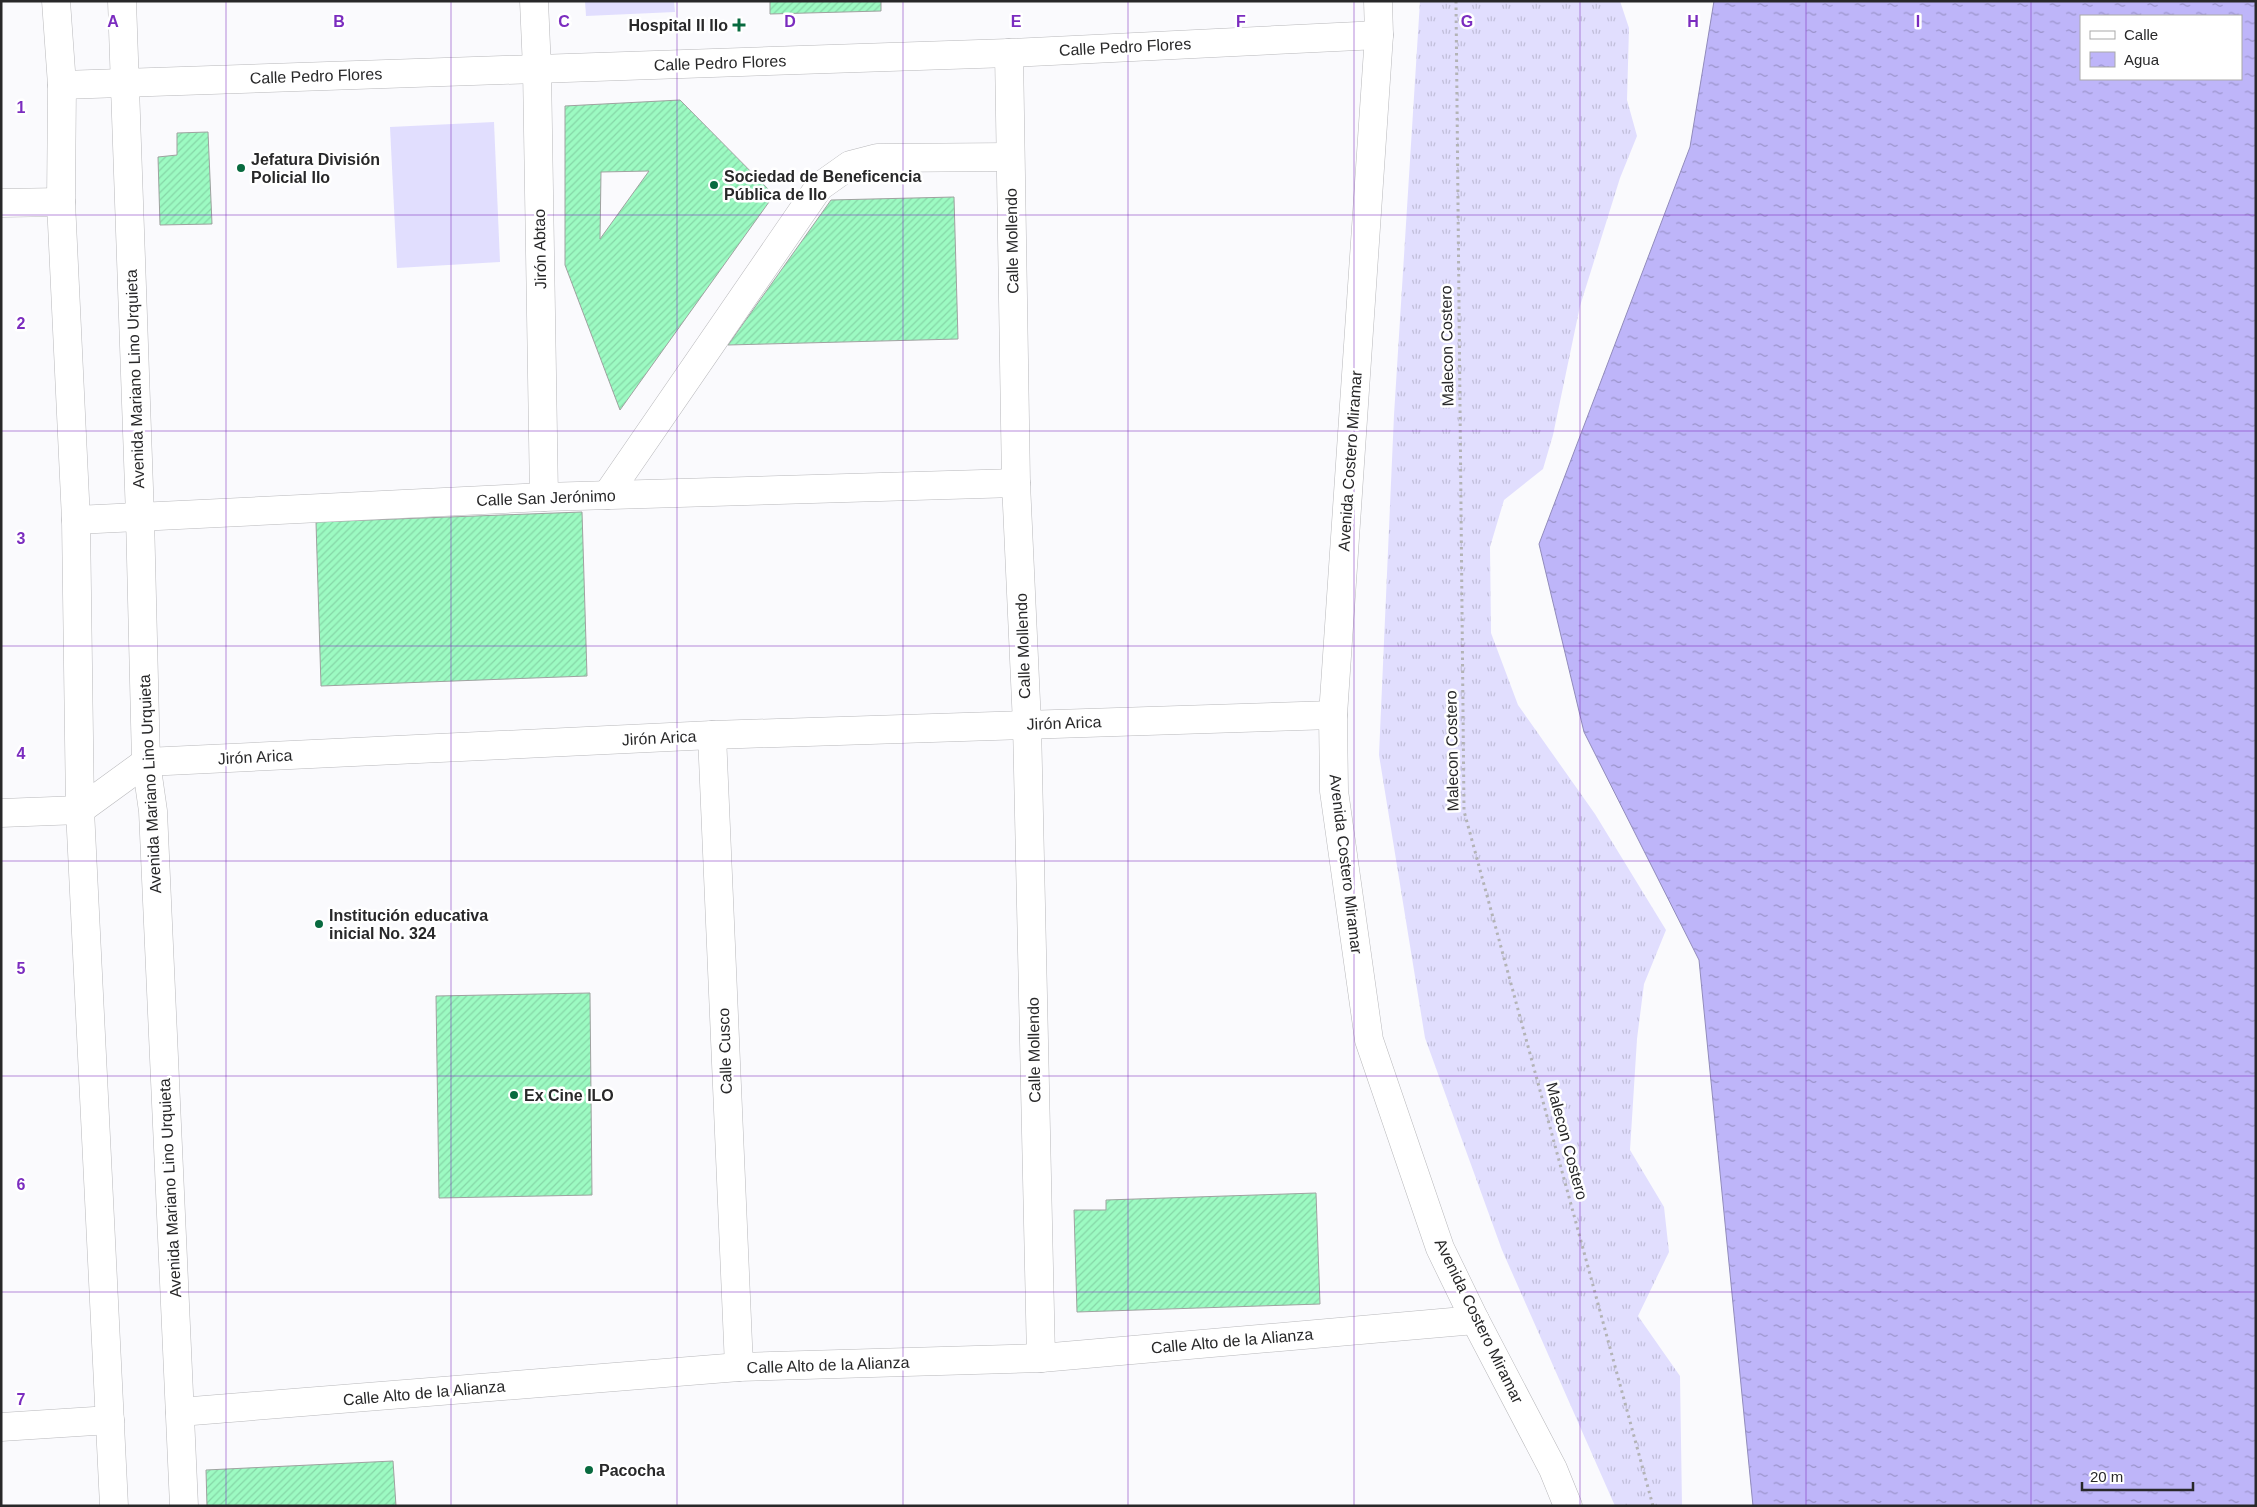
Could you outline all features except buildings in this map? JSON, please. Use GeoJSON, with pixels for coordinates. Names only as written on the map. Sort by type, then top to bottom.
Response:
{"type":"FeatureCollection","features":[{"type":"Feature","properties":{"kind":"street"},"geometry":{"type":"LineString","coordinates":[[56,1],[62,85],[61,202],[76,520],[80,810],[114,1506]]}},
{"type":"Feature","properties":{"kind":"street","name":"Avenida Mariano Lino Urquieta"},"geometry":{"type":"LineString","coordinates":[[122,1],[140,516],[146,762],[153,810],[184,1506]]}},
{"type":"Feature","properties":{"kind":"street","name":"Jirón Abtao"},"geometry":{"type":"LineString","coordinates":[[534,1],[537,69],[544,498]]}},
{"type":"Feature","properties":{"kind":"street","name":"Avenida Costero Miramar"},"geometry":{"type":"LineString","coordinates":[[1378,1],[1379,35],[1333,715],[1334,791],[1369,1040],[1440,1248],[1475,1320],[1553,1469],[1568,1506]]}},
{"type":"Feature","properties":{"kind":"street","name":"Calle Pedro Flores"},"geometry":{"type":"LineString","coordinates":[[62,85],[1009,53],[1379,35]]}},
{"type":"Feature","properties":{"kind":"street","name":"Calle Mollendo"},"geometry":{"type":"LineString","coordinates":[[1009,53],[1016,483],[1027,724],[1041,1358]]}},
{"type":"Feature","properties":{"kind":"street"},"geometry":{"type":"LineString","coordinates":[[607,495],[819,187],[850,165],[877,158],[1010,158]]}},
{"type":"Feature","properties":{"kind":"street"},"geometry":{"type":"LineString","coordinates":[[1,203],[61,202]]}},
{"type":"Feature","properties":{"kind":"street","name":"Calle San Jerónimo"},"geometry":{"type":"LineString","coordinates":[[76,520],[607,495],[1016,483]]}},
{"type":"Feature","properties":{"kind":"street","name":"Jirón Arica"},"geometry":{"type":"LineString","coordinates":[[146,762],[712,735],[1333,715]]}},
{"type":"Feature","properties":{"kind":"street","name":"Calle Cusco"},"geometry":{"type":"LineString","coordinates":[[712,735],[738,1367]]}},
{"type":"Feature","properties":{"kind":"street"},"geometry":{"type":"LineString","coordinates":[[1,813],[80,810],[146,762]]}},
{"type":"Feature","properties":{"kind":"street","name":"Calle Alto de la Alianza"},"geometry":{"type":"LineString","coordinates":[[180,1412],[738,1367],[1041,1358],[1475,1320]]}},
{"type":"Feature","properties":{"kind":"street"},"geometry":{"type":"LineString","coordinates":[[1,1427],[110,1420]]}},
{"type":"Feature","properties":{"kind":"path","name":"Malecon Costero"},"geometry":{"type":"LineString","coordinates":[[1456,1],[1464,811],[1653,1506]]}},
{"type":"Feature","properties":{"kind":"green space"},"geometry":{"type":"Polygon","coordinates":[[[585,1],[674,1],[675,12],[586,16],[585,1]]]}},
{"type":"Feature","properties":{"kind":"green space"},"geometry":{"type":"Polygon","coordinates":[[[1420,1],[1620,1],[1629,28],[1627,100],[1637,136],[1620,178],[1580,306],[1553,435],[1543,469],[1504,500],[1490,547],[1491,633],[1518,705],[1595,814],[1666,930],[1644,984],[1637,1039],[1630,1150],[1664,1207],[1669,1252],[1638,1316],[1680,1376],[1682,1506],[1615,1506],[1502,1250],[1425,1038],[1379,755],[1394,415],[1420,1]]]}},
{"type":"Feature","properties":{"kind":"green space"},"geometry":{"type":"Polygon","coordinates":[[[494,122],[500,262],[397,268],[390,127],[494,122]]]}},
{"type":"Feature","properties":{"kind":"water"},"geometry":{"type":"Polygon","coordinates":[[[1714,1],[2256,1],[2256,1506],[1753,1506],[1699,960],[1584,732],[1539,544],[1690,147],[1714,1]]]}},
{"type":"Feature","properties":{"kind":"place","name":"Hospital II Ilo"},"geometry":{"type":"Point","coordinates":[739,25]}},
{"type":"Feature","properties":{"kind":"place","name":"Jefatura División Policial Ilo"},"geometry":{"type":"Point","coordinates":[241,168]}},
{"type":"Feature","properties":{"kind":"place","name":"Sociedad de Beneficencia Pública de Ilo"},"geometry":{"type":"Point","coordinates":[714,185]}},
{"type":"Feature","properties":{"kind":"place","name":"Institución educativa inicial No. 324"},"geometry":{"type":"Point","coordinates":[319,924]}},
{"type":"Feature","properties":{"kind":"place","name":"Ex Cine ILO"},"geometry":{"type":"Point","coordinates":[514,1095]}},
{"type":"Feature","properties":{"kind":"place","name":"Pacocha"},"geometry":{"type":"Point","coordinates":[589,1470]}}]}
